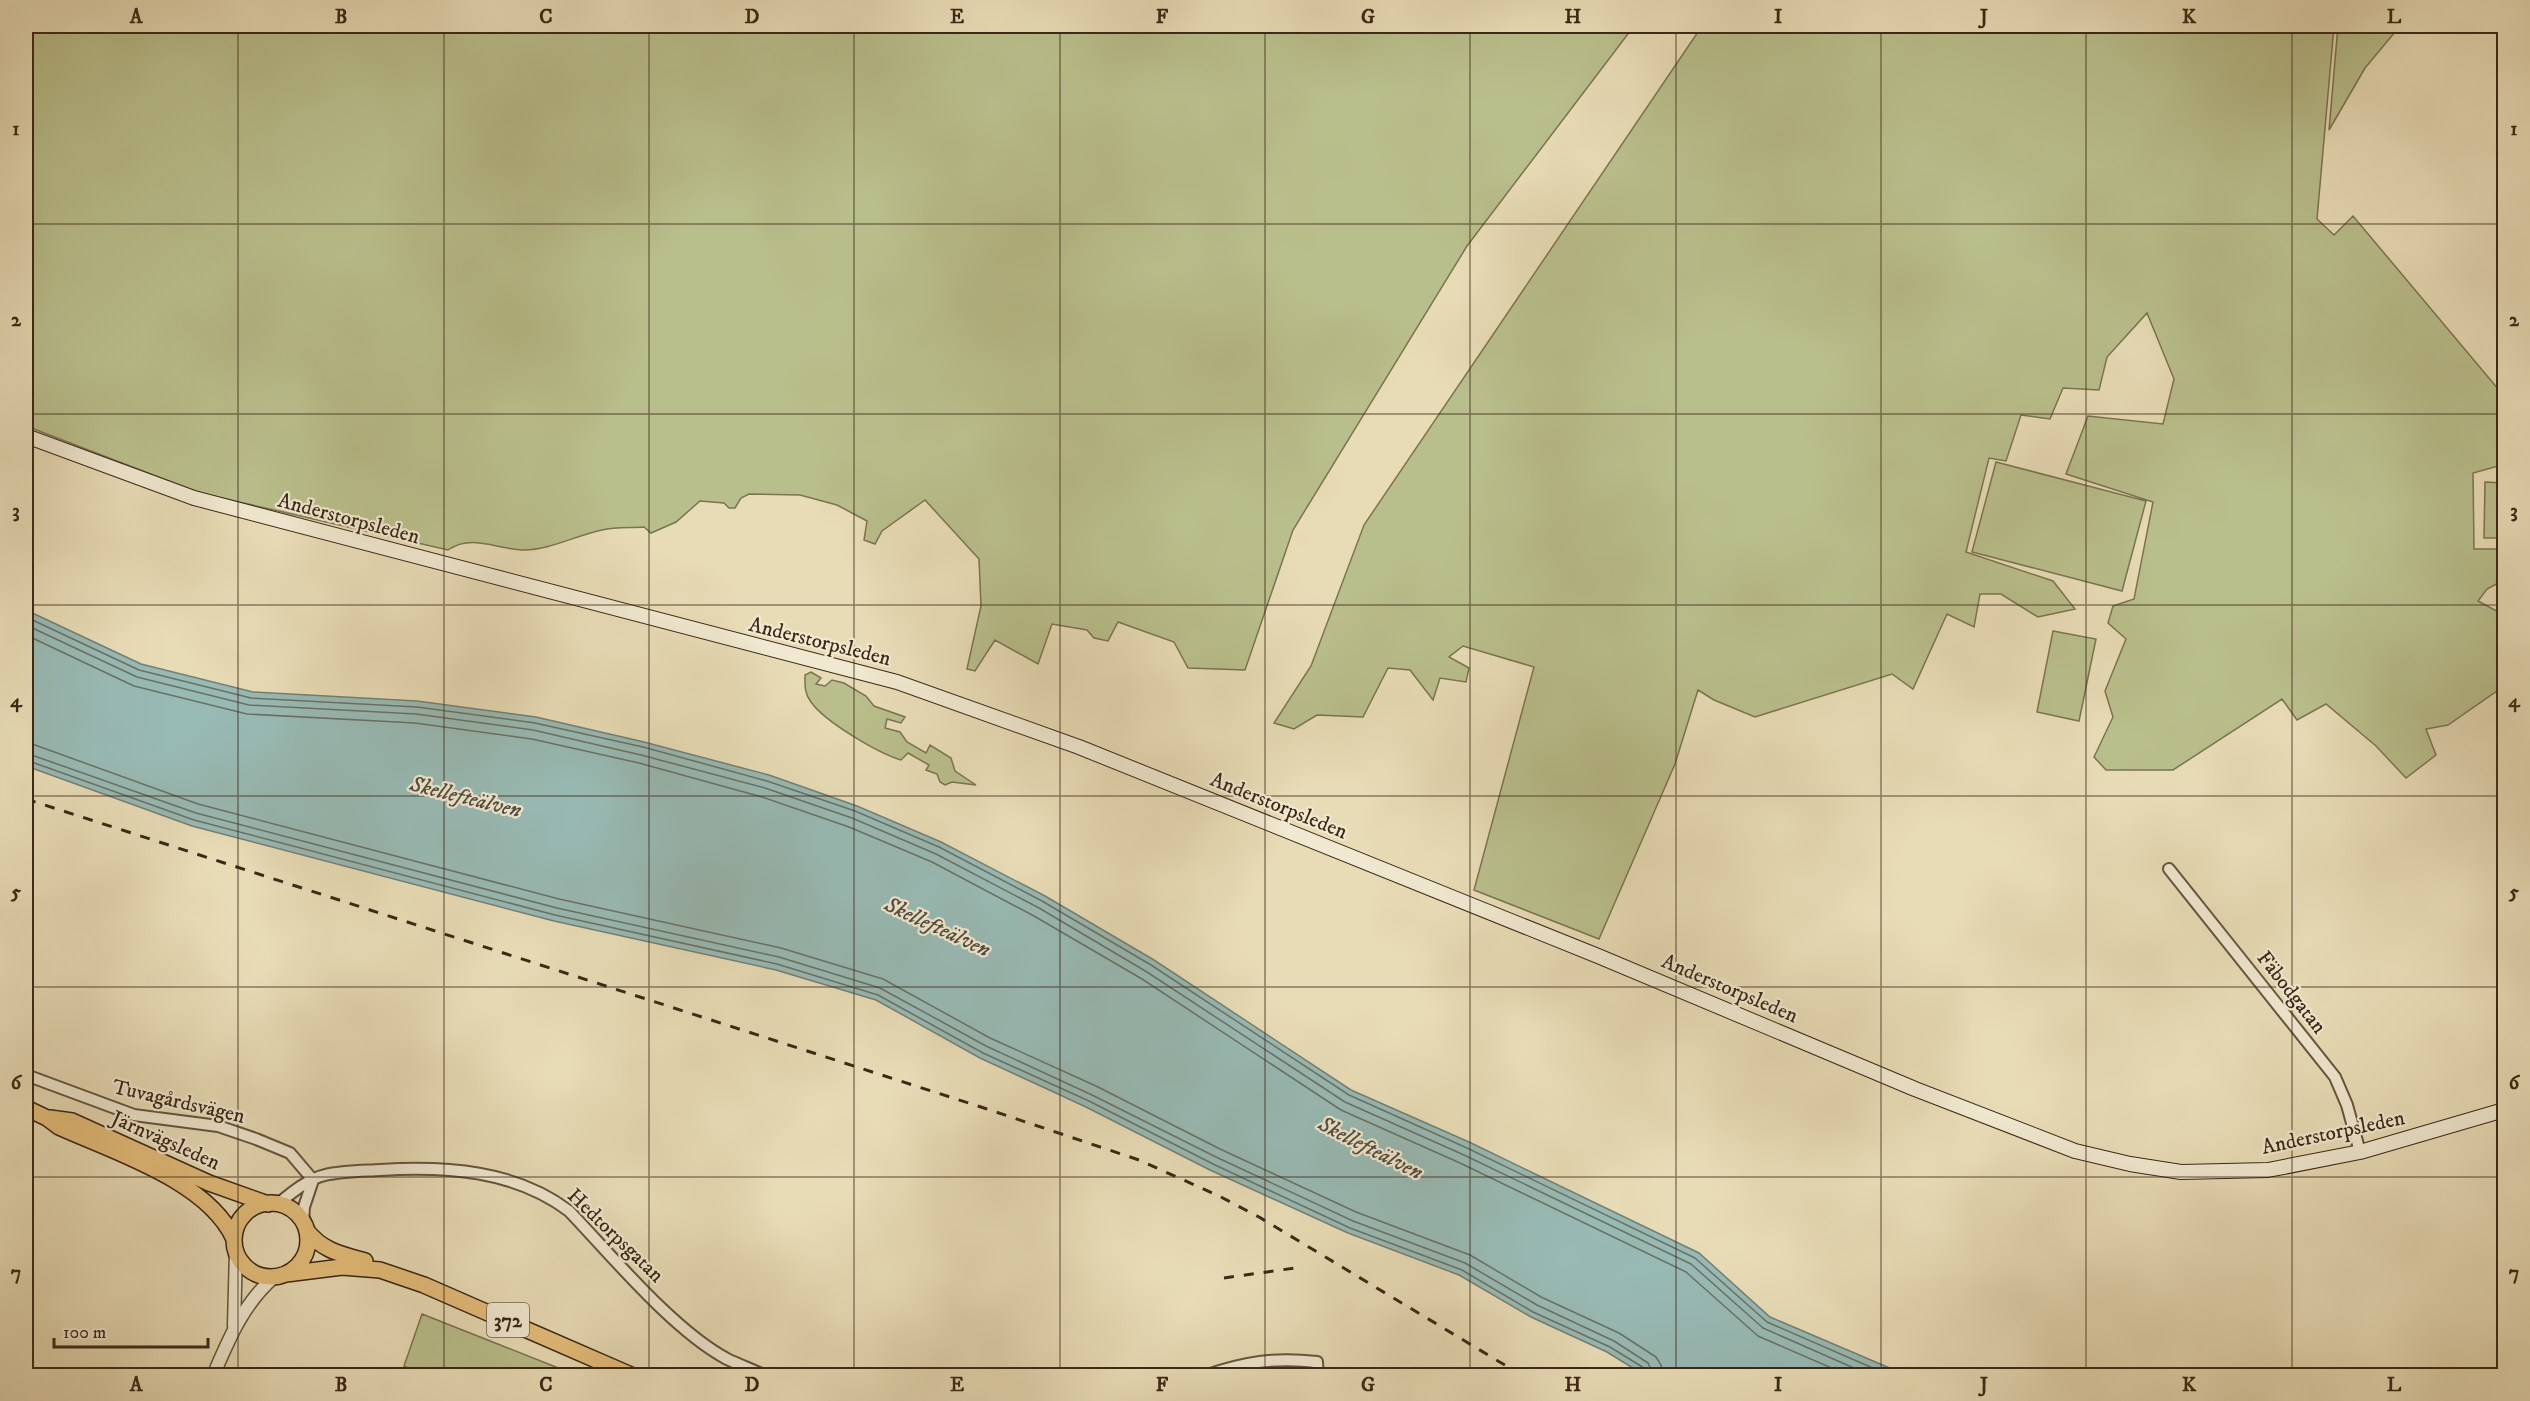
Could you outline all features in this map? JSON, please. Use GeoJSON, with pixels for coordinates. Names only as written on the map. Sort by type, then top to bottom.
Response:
{"type":"FeatureCollection","features":[{"type":"Feature","properties":{"kind":"main road","name":"Anderstorpsleden"},"geometry":{"type":"LineString","coordinates":[[26,436],[194,498],[897,682],[1079,747],[1579,948],[1915,1089],[2074,1151],[2130,1164],[2181,1172],[2268,1170],[2360,1152],[2505,1110]]}},
{"type":"Feature","properties":{"kind":"main road","name":"Järnvägsleden"},"geometry":{"type":"LineString","coordinates":[[26,1108],[47,1118],[59,1127],[162,1174],[189,1190],[222,1219],[235,1245]]}},
{"type":"Feature","properties":{"kind":"main road","name":"Järnvägsleden"},"geometry":{"type":"LineString","coordinates":[[47,1118],[72,1121],[209,1183],[273,1204]]}},
{"type":"Feature","properties":{"kind":"main road"},"geometry":{"type":"LineString","coordinates":[[273,1204],[288,1208],[315,1242],[327,1250],[364,1260],[380,1270],[342,1267],[280,1276],[261,1276],[250,1271],[241,1262],[235,1245],[241,1219],[249,1211],[273,1204]]}},
{"type":"Feature","properties":{"kind":"main road"},"geometry":{"type":"LineString","coordinates":[[280,1276],[301,1262],[306,1252],[305,1227]]}},
{"type":"Feature","properties":{"kind":"main road","name":"372"},"geometry":{"type":"LineString","coordinates":[[380,1270],[424,1285],[633,1376]]}},
{"type":"Feature","properties":{"kind":"street","name":"Fäbodgatan"},"geometry":{"type":"LineString","coordinates":[[2169,869],[2335,1077],[2347,1105],[2360,1152]]}},
{"type":"Feature","properties":{"kind":"street","name":"Tuvagårdsvägen"},"geometry":{"type":"LineString","coordinates":[[26,1075],[134,1115],[218,1126],[256,1139],[290,1153],[313,1180]]}},
{"type":"Feature","properties":{"kind":"street","name":"Hedtorpsgatan"},"geometry":{"type":"LineString","coordinates":[[313,1180],[324,1175],[367,1170],[440,1167],[488,1175],[537,1191],[569,1211],[676,1321],[727,1359],[766,1376]]}},
{"type":"Feature","properties":{"kind":"street"},"geometry":{"type":"LineString","coordinates":[[273,1204],[313,1180]]}},
{"type":"Feature","properties":{"kind":"street"},"geometry":{"type":"LineString","coordinates":[[305,1227],[304,1207],[313,1180]]}},
{"type":"Feature","properties":{"kind":"street"},"geometry":{"type":"LineString","coordinates":[[234,1326],[235,1245]]}},
{"type":"Feature","properties":{"kind":"street"},"geometry":{"type":"LineString","coordinates":[[213,1376],[234,1326],[244,1315],[259,1290],[280,1276]]}},
{"type":"Feature","properties":{"kind":"street"},"geometry":{"type":"LineString","coordinates":[[1204,1376],[1250,1362],[1272,1359],[1317,1362],[1318,1376]]}},
{"type":"Feature","properties":{"kind":"green space"},"geometry":{"type":"Polygon","coordinates":[[[26,26],[1634,26],[1467,246],[1293,530],[1245,670],[1188,668],[1174,642],[1118,622],[1108,641],[1094,638],[1087,630],[1052,624],[1038,664],[995,640],[975,671],[967,669],[981,606],[979,559],[925,500],[882,531],[875,544],[864,540],[867,521],[837,505],[800,495],[749,494],[741,498],[735,508],[729,508],[724,503],[700,501],[676,522],[651,533],[644,527],[612,528],[534,549],[524,550],[466,543],[448,550],[200,493],[26,426],[26,26]]]}},
{"type":"Feature","properties":{"kind":"green space"},"geometry":{"type":"Polygon","coordinates":[[[1702,26],[2334,26],[2317,219],[2334,235],[2353,216],[2504,396],[2504,419],[2500,415],[2502,465],[2473,473],[2474,549],[2504,549],[2504,580],[2487,589],[2478,601],[2504,615],[2504,686],[2448,725],[2426,729],[2436,755],[2406,778],[2376,746],[2326,704],[2297,720],[2282,699],[2173,770],[2106,770],[2094,757],[2113,717],[2105,691],[2126,639],[2108,623],[2113,606],[2134,599],[2153,502],[2066,474],[2088,416],[2163,424],[2174,379],[2147,313],[2107,357],[2099,390],[2063,388],[2050,419],[2021,415],[2006,461],[1989,458],[1966,552],[2053,581],[2075,609],[2038,617],[2001,594],[1980,594],[1974,627],[1947,614],[1913,689],[1892,674],[1755,717],[1714,700],[1698,690],[1675,764],[1599,939],[1474,890],[1534,667],[1463,646],[1449,657],[1469,668],[1466,682],[1440,678],[1433,700],[1410,670],[1388,668],[1363,717],[1317,715],[1294,729],[1274,723],[1311,666],[1364,525],[1702,26]]]}},
{"type":"Feature","properties":{"kind":"green space"},"geometry":{"type":"Polygon","coordinates":[[[2338,26],[2400,26],[2365,68],[2329,130],[2338,26]]]}},
{"type":"Feature","properties":{"kind":"green space"},"geometry":{"type":"Polygon","coordinates":[[[1996,462],[2146,501],[2122,591],[1972,552],[1996,462]]]}},
{"type":"Feature","properties":{"kind":"green space"},"geometry":{"type":"Polygon","coordinates":[[[2485,482],[2504,483],[2504,538],[2484,538],[2485,482]]]}},
{"type":"Feature","properties":{"kind":"green space"},"geometry":{"type":"Polygon","coordinates":[[[2053,631],[2096,639],[2079,721],[2037,712],[2053,631]]]}},
{"type":"Feature","properties":{"kind":"green space"},"geometry":{"type":"Polygon","coordinates":[[[811,672],[821,678],[816,684],[825,686],[832,680],[844,683],[866,696],[874,706],[905,717],[901,723],[887,719],[885,728],[900,732],[907,742],[926,753],[930,745],[951,758],[955,771],[976,785],[952,782],[945,785],[940,782],[937,774],[926,770],[929,765],[908,753],[901,760],[891,756],[866,744],[828,719],[807,695],[805,675],[811,672]]]}},
{"type":"Feature","properties":{"kind":"green space"},"geometry":{"type":"Polygon","coordinates":[[[422,1314],[576,1375],[417,1375],[404,1366],[422,1314]]]}},
{"type":"Feature","properties":{"kind":"water","name":"Skellefteälven"},"geometry":{"type":"Polygon","coordinates":[[[26,610],[141,664],[253,692],[417,701],[536,717],[644,742],[769,775],[857,806],[941,842],[1045,896],[1154,960],[1351,1090],[1469,1142],[1699,1253],[1770,1317],[1906,1375],[1644,1375],[1607,1352],[1531,1317],[1459,1275],[1348,1233],[1210,1170],[1086,1107],[980,1058],[876,1000],[776,970],[554,921],[192,826],[26,766],[26,610]]]}},
{"type":"Feature","properties":{"kind":"railway"},"geometry":{"type":"LineString","coordinates":[[26,799],[1139,1160],[1219,1196],[1259,1217],[1523,1376]]}},
{"type":"Feature","properties":{"kind":"railway"},"geometry":{"type":"LineString","coordinates":[[1224,1278],[1302,1267]]}}]}
